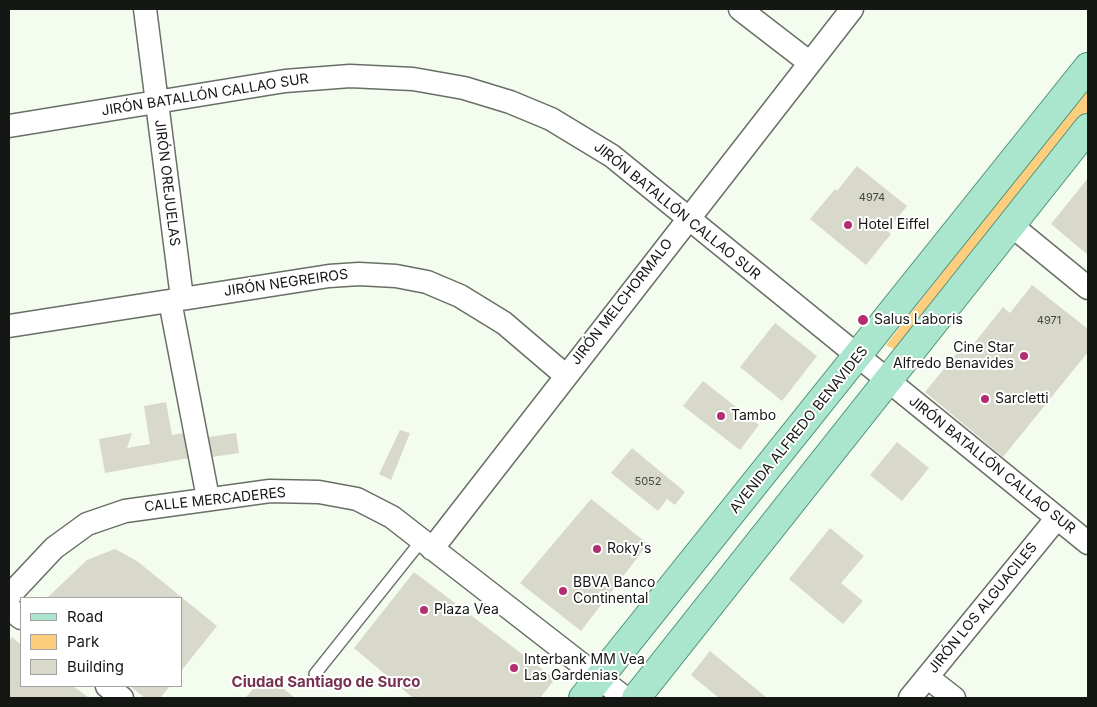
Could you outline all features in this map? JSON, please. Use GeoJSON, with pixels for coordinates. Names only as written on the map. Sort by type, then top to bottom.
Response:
{"type":"FeatureCollection","features":[{"type":"Feature","properties":{"kind":"main road","name":"AVENIDA ALFREDO BENAVIDES"},"geometry":{"type":"LineString","coordinates":[[591,689],[1088,67]]}},
{"type":"Feature","properties":{"kind":"main road"},"geometry":{"type":"LineString","coordinates":[[636,698],[1088,128]]}},
{"type":"Feature","properties":{"kind":"street","name":"JIRÓN OREJUELAS"},"geometry":{"type":"LineString","coordinates":[[145,9],[157,102],[176,300],[208,498]]}},
{"type":"Feature","properties":{"kind":"street"},"geometry":{"type":"LineString","coordinates":[[740,9],[810,63]]}},
{"type":"Feature","properties":{"kind":"street","name":"JIRÓN MELCHORMALO"},"geometry":{"type":"LineString","coordinates":[[427,545],[565,375],[852,9]]}},
{"type":"Feature","properties":{"kind":"street","name":"JIRÓN BATALLÓN CALLAO SUR"},"geometry":{"type":"LineString","coordinates":[[9,126],[285,80],[350,76],[413,79],[464,88],[510,102],[551,119],[584,137],[612,156],[1088,543]]}},
{"type":"Feature","properties":{"kind":"street"},"geometry":{"type":"LineString","coordinates":[[1011,225],[1088,288]]}},
{"type":"Feature","properties":{"kind":"street","name":"JIRÓN NEGREIROS"},"geometry":{"type":"LineString","coordinates":[[9,326],[329,276],[359,274],[396,276],[428,282],[460,296],[504,323],[565,375]]}},
{"type":"Feature","properties":{"kind":"street","name":"CALLE MERCADERES"},"geometry":{"type":"LineString","coordinates":[[9,596],[54,548],[88,524],[125,511],[208,498],[270,491],[329,494],[357,499],[392,517],[427,545],[591,689],[624,698]]}},
{"type":"Feature","properties":{"kind":"street","name":"JIRÓN LOS ALGUACILES"},"geometry":{"type":"LineString","coordinates":[[910,698],[1056,518]]}},
{"type":"Feature","properties":{"kind":"street"},"geometry":{"type":"LineString","coordinates":[[9,608],[20,617]]}},
{"type":"Feature","properties":{"kind":"street"},"geometry":{"type":"LineString","coordinates":[[927,677],[954,698]]}},
{"type":"Feature","properties":{"kind":"street"},"geometry":{"type":"LineString","coordinates":[[108,687],[122,698]]}},
{"type":"Feature","properties":{"kind":"lane"},"geometry":{"type":"LineString","coordinates":[[315,674],[427,545]]}},
{"type":"Feature","properties":{"kind":"green space"},"geometry":{"type":"Polygon","coordinates":[[[1088,86],[1088,114],[899,352],[886,345],[1088,86]]]}},
{"type":"Feature","properties":{"kind":"building"},"geometry":{"type":"Polygon","coordinates":[[[857,166],[907,206],[887,231],[891,234],[866,265],[810,219],[835,189],[837,191],[857,166]]]}},
{"type":"Feature","properties":{"kind":"building"},"geometry":{"type":"Polygon","coordinates":[[[1088,178],[1088,255],[1051,224],[1088,178]]]}},
{"type":"Feature","properties":{"kind":"building"},"geometry":{"type":"Polygon","coordinates":[[[1032,285],[1088,329],[1088,352],[1003,457],[925,392],[966,342],[972,346],[1003,307],[1010,313],[1032,285]]]}},
{"type":"Feature","properties":{"kind":"building"},"geometry":{"type":"Polygon","coordinates":[[[775,323],[817,356],[782,401],[740,367],[775,323]]]}},
{"type":"Feature","properties":{"kind":"building","name":"Tambo"},"geometry":{"type":"Polygon","coordinates":[[[703,381],[759,425],[740,450],[683,406],[703,381]]]}},
{"type":"Feature","properties":{"kind":"building"},"geometry":{"type":"Polygon","coordinates":[[[166,402],[172,435],[184,433],[189,458],[105,473],[99,439],[132,433],[127,448],[150,444],[144,406],[166,402]]]}},
{"type":"Feature","properties":{"kind":"building"},"geometry":{"type":"Polygon","coordinates":[[[400,430],[410,433],[391,480],[379,474],[400,430]]]}},
{"type":"Feature","properties":{"kind":"building"},"geometry":{"type":"Polygon","coordinates":[[[236,433],[239,453],[212,457],[209,437],[236,433]]]}},
{"type":"Feature","properties":{"kind":"building"},"geometry":{"type":"Polygon","coordinates":[[[897,442],[929,468],[902,501],[870,475],[897,442]]]}},
{"type":"Feature","properties":{"kind":"building"},"geometry":{"type":"Polygon","coordinates":[[[632,448],[685,492],[675,505],[667,499],[658,511],[611,473],[632,448]]]}},
{"type":"Feature","properties":{"kind":"building","name":"Roky's"},"geometry":{"type":"Polygon","coordinates":[[[591,499],[648,544],[581,631],[520,583],[591,499]]]}},
{"type":"Feature","properties":{"kind":"building"},"geometry":{"type":"Polygon","coordinates":[[[830,528],[864,556],[841,583],[863,601],[843,624],[789,579],[830,528]]]}},
{"type":"Feature","properties":{"kind":"building"},"geometry":{"type":"Polygon","coordinates":[[[115,549],[137,561],[181,597],[48,597],[87,560],[115,549]]]}},
{"type":"Feature","properties":{"kind":"building","name":"Plaza Vea"},"geometry":{"type":"Polygon","coordinates":[[[414,572],[555,679],[540,698],[413,698],[354,648],[414,572]]]}},
{"type":"Feature","properties":{"kind":"building"},"geometry":{"type":"Polygon","coordinates":[[[182,598],[217,626],[182,670],[182,598]]]}},
{"type":"Feature","properties":{"kind":"building"},"geometry":{"type":"Polygon","coordinates":[[[12,637],[20,644],[20,687],[74,687],[89,698],[9,698],[9,641],[12,637]]]}},
{"type":"Feature","properties":{"kind":"building"},"geometry":{"type":"Polygon","coordinates":[[[710,651],[767,698],[719,698],[691,675],[710,651]]]}},
{"type":"Feature","properties":{"kind":"building"},"geometry":{"type":"Polygon","coordinates":[[[266,674],[295,698],[245,698],[266,674]]]}},
{"type":"Feature","properties":{"kind":"building"},"geometry":{"type":"Polygon","coordinates":[[[131,687],[169,687],[160,698],[145,698],[131,687]]]}},
{"type":"Feature","properties":{"kind":"place","name":"Hotel Eiffel"},"geometry":{"type":"Point","coordinates":[848,225]}},
{"type":"Feature","properties":{"kind":"place","name":"Salus Laboris"},"geometry":{"type":"Point","coordinates":[863,320]}},
{"type":"Feature","properties":{"kind":"place","name":"Cine Star Alfredo Benavides"},"geometry":{"type":"Point","coordinates":[1024,356]}},
{"type":"Feature","properties":{"kind":"place","name":"Sarcletti"},"geometry":{"type":"Point","coordinates":[985,399]}},
{"type":"Feature","properties":{"kind":"place","name":"Tambo"},"geometry":{"type":"Point","coordinates":[721,416]}},
{"type":"Feature","properties":{"kind":"place","name":"Roky's"},"geometry":{"type":"Point","coordinates":[597,549]}},
{"type":"Feature","properties":{"kind":"place","name":"BBVA Banco Continental"},"geometry":{"type":"Point","coordinates":[563,591]}},
{"type":"Feature","properties":{"kind":"place","name":"Plaza Vea"},"geometry":{"type":"Point","coordinates":[424,610]}},
{"type":"Feature","properties":{"kind":"place","name":"Interbank MM Vea Las Gardenias"},"geometry":{"type":"Point","coordinates":[514,668]}},
{"type":"Feature","properties":{"kind":"district","name":"Ciudad Santiago de Surco"},"geometry":{"type":"Point","coordinates":[326,682]}}]}
